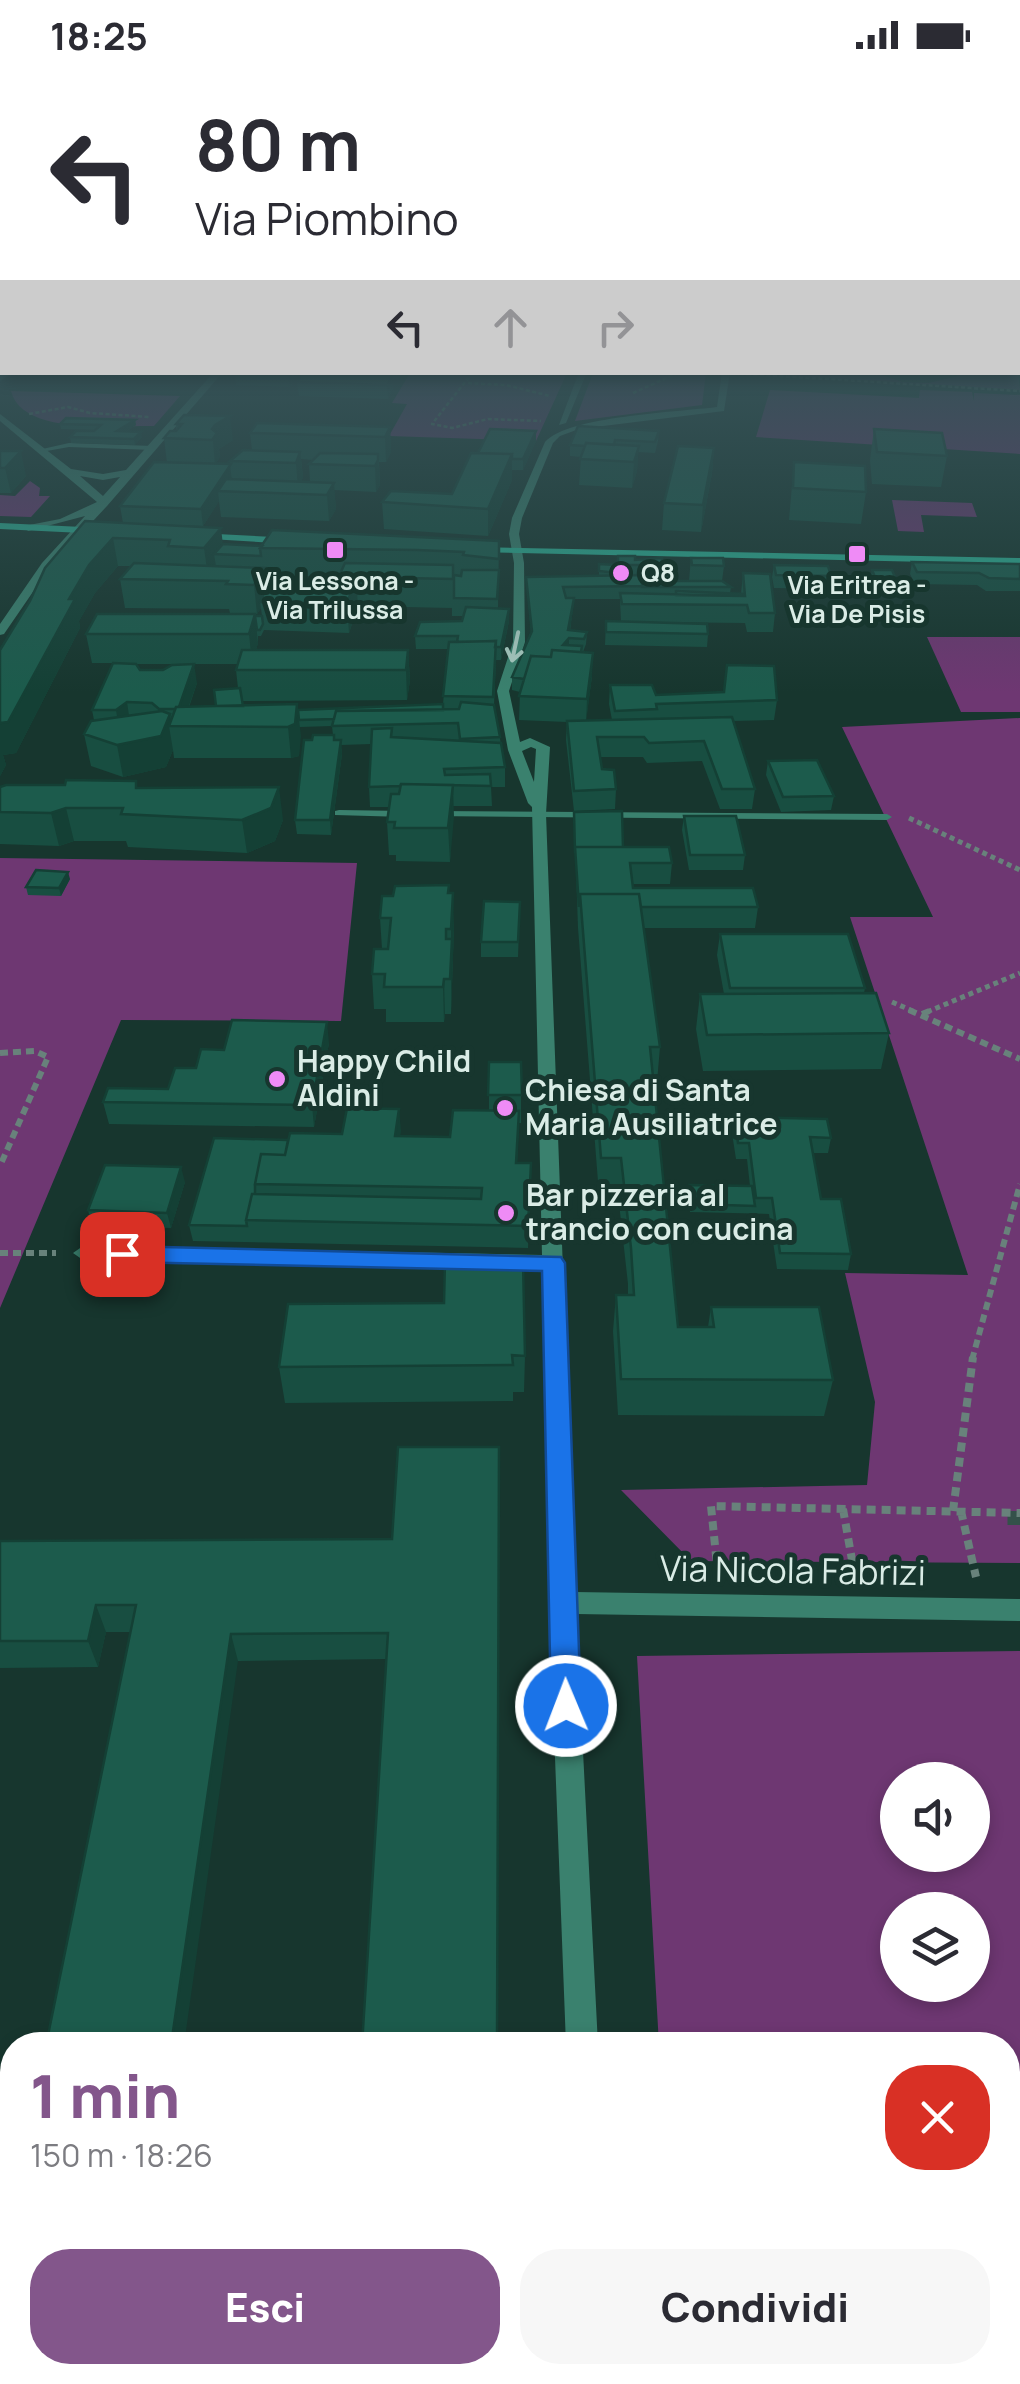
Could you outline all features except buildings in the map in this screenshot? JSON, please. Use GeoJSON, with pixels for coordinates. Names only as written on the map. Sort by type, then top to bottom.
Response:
{"type":"FeatureCollection","features":[{"type":"Feature","properties":{"kind":"street"},"geometry":{"type":"LineString","coordinates":[[74,477],[104,504]]}},
{"type":"Feature","properties":{"kind":"street"},"geometry":{"type":"LineString","coordinates":[[0,632],[35,579],[128,477]]}},
{"type":"Feature","properties":{"kind":"street"},"geometry":{"type":"LineString","coordinates":[[535,477],[514,528],[513,552],[519,563],[518,642],[502,692],[515,750],[539,814]]}},
{"type":"Feature","properties":{"kind":"street"},"geometry":{"type":"LineString","coordinates":[[28,528],[63,521],[104,504]]}},
{"type":"Feature","properties":{"kind":"street"},"geometry":{"type":"LineString","coordinates":[[0,526],[113,532]]}},
{"type":"Feature","properties":{"kind":"street"},"geometry":{"type":"LineString","coordinates":[[185,536],[310,542]]}},
{"type":"Feature","properties":{"kind":"street"},"geometry":{"type":"LineString","coordinates":[[462,550],[1020,561]]}},
{"type":"Feature","properties":{"kind":"street"},"geometry":{"type":"LineString","coordinates":[[515,750],[530,742],[542,747],[539,814],[581,2032]]}},
{"type":"Feature","properties":{"kind":"street"},"geometry":{"type":"LineString","coordinates":[[82,1254],[553,1263]]}},
{"type":"Feature","properties":{"kind":"street","name":"Via Nicola Fabrizi"},"geometry":{"type":"LineString","coordinates":[[564,1603],[1020,1610]]}},
{"type":"Feature","properties":{"kind":"lane"},"geometry":{"type":"LineString","coordinates":[[339,814],[888,817]]}},
{"type":"Feature","properties":{"kind":"path"},"geometry":{"type":"LineString","coordinates":[[888,817],[913,818],[1020,870]]}},
{"type":"Feature","properties":{"kind":"path"},"geometry":{"type":"LineString","coordinates":[[921,1015],[1020,973]]}},
{"type":"Feature","properties":{"kind":"path"},"geometry":{"type":"LineString","coordinates":[[892,1002],[1020,1059]]}},
{"type":"Feature","properties":{"kind":"path"},"geometry":{"type":"LineString","coordinates":[[0,1053],[35,1052],[48,1057],[0,1166]]}},
{"type":"Feature","properties":{"kind":"path"},"geometry":{"type":"LineString","coordinates":[[976,1577],[957,1511],[968,1376],[1020,1184]]}},
{"type":"Feature","properties":{"kind":"path"},"geometry":{"type":"LineString","coordinates":[[0,1253],[82,1254]]}},
{"type":"Feature","properties":{"kind":"path"},"geometry":{"type":"LineString","coordinates":[[718,1576],[710,1506],[1020,1513]]}},
{"type":"Feature","properties":{"kind":"path"},"geometry":{"type":"LineString","coordinates":[[843,1509],[856,1577]]}},
{"type":"Feature","properties":{"kind":"shaded area"},"geometry":{"type":"Polygon","coordinates":[[[30,481],[40,488],[39,496],[50,496],[31,517],[0,516],[0,495],[15,496],[30,481]]]}},
{"type":"Feature","properties":{"kind":"shaded area"},"geometry":{"type":"Polygon","coordinates":[[[892,500],[972,503],[977,517],[921,515],[924,532],[898,531],[892,500]]]}},
{"type":"Feature","properties":{"kind":"shaded area"},"geometry":{"type":"Polygon","coordinates":[[[927,637],[1020,637],[1020,712],[961,712],[927,637]]]}},
{"type":"Feature","properties":{"kind":"shaded area"},"geometry":{"type":"Polygon","coordinates":[[[1020,718],[1020,1563],[691,1561],[621,1490],[867,1485],[875,1402],[845,1273],[968,1275],[850,917],[933,917],[842,727],[1020,718]]]}},
{"type":"Feature","properties":{"kind":"shaded area"},"geometry":{"type":"Polygon","coordinates":[[[0,858],[357,863],[341,1021],[121,1020],[0,1308],[0,858]]]}},
{"type":"Feature","properties":{"kind":"shaded area"},"geometry":{"type":"Polygon","coordinates":[[[1020,1651],[1020,2032],[658,2032],[637,1656],[1020,1651]]]}},
{"type":"Feature","properties":{"kind":"tunnel"},"geometry":{"type":"LineString","coordinates":[[1020,1511],[1020,1525]]}},
{"type":"Feature","properties":{"kind":"place","name":"Via Lessona - Via Trilussa"},"geometry":{"type":"Point","coordinates":[335,550]}},
{"type":"Feature","properties":{"kind":"place","name":"Via Eritrea - Via De Pisis"},"geometry":{"type":"Point","coordinates":[857,554]}},
{"type":"Feature","properties":{"kind":"place","name":"Q8"},"geometry":{"type":"Point","coordinates":[621,573]}},
{"type":"Feature","properties":{"kind":"place","name":"Happy Child Aldini"},"geometry":{"type":"Point","coordinates":[277,1079]}},
{"type":"Feature","properties":{"kind":"place","name":"Chiesa di Santa Maria Ausiliatrice"},"geometry":{"type":"Point","coordinates":[505,1108]}},
{"type":"Feature","properties":{"kind":"place","name":"Bar pizzeria al trancio con cucina"},"geometry":{"type":"Point","coordinates":[506,1213]}},
{"type":"Feature","properties":{"kind":"route"},"geometry":{"type":"LineString","coordinates":[[122,1254],[553,1263],[566,1706]]}}]}
